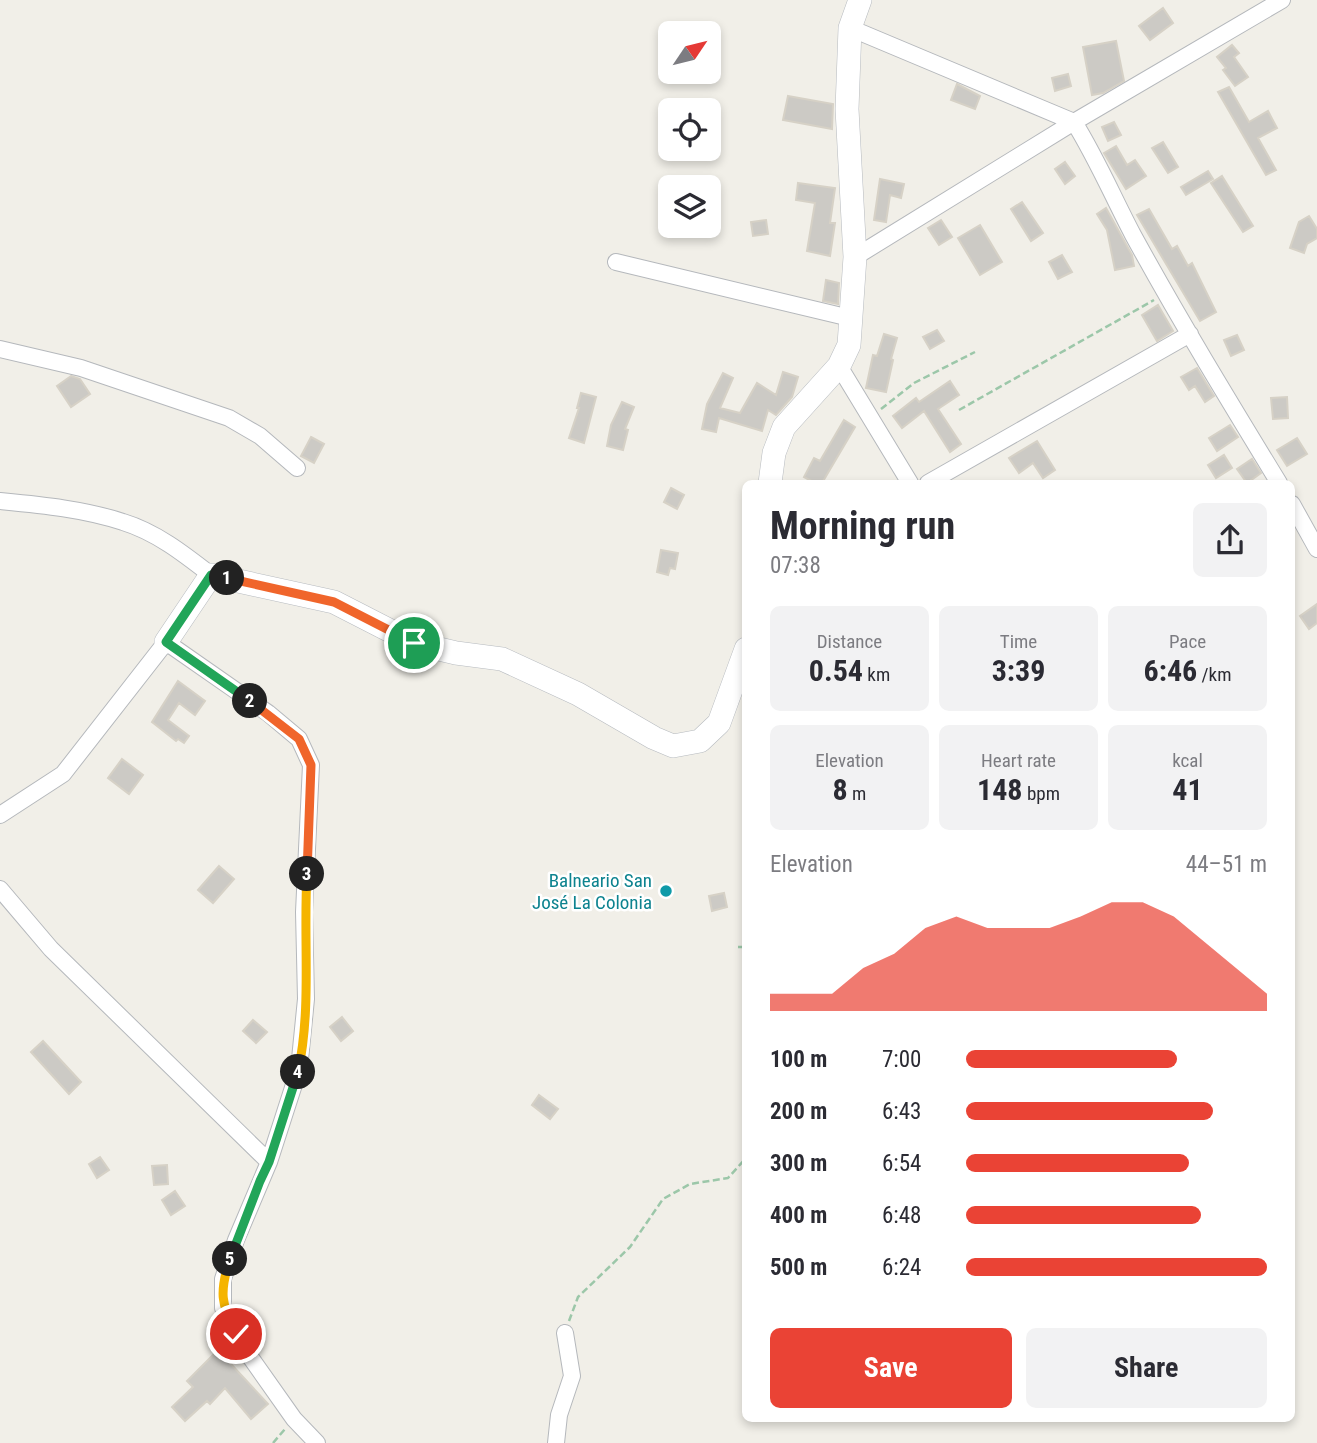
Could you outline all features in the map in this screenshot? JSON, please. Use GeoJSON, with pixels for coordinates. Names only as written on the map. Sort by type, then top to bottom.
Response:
{"type":"FeatureCollection","features":[{"type":"Feature","properties":{"kind":"street"},"geometry":{"type":"LineString","coordinates":[[770,480],[774,453],[784,427],[839,366],[849,345],[855,257],[847,108],[850,28],[860,0]]}},
{"type":"Feature","properties":{"kind":"street"},"geometry":{"type":"LineString","coordinates":[[855,257],[1074,122],[1282,0]]}},
{"type":"Feature","properties":{"kind":"street"},"geometry":{"type":"LineString","coordinates":[[850,28],[1074,122],[1166,293],[1277,480]]}},
{"type":"Feature","properties":{"kind":"street"},"geometry":{"type":"LineString","coordinates":[[616,262],[850,318]]}},
{"type":"Feature","properties":{"kind":"street"},"geometry":{"type":"LineString","coordinates":[[933,480],[1190,334]]}},
{"type":"Feature","properties":{"kind":"street"},"geometry":{"type":"LineString","coordinates":[[0,349],[81,368],[220,415],[260,436],[297,468]]}},
{"type":"Feature","properties":{"kind":"street"},"geometry":{"type":"LineString","coordinates":[[839,366],[908,480]]}},
{"type":"Feature","properties":{"kind":"street"},"geometry":{"type":"LineString","coordinates":[[0,501],[43,505],[124,522],[174,546],[211,575],[334,602],[414,643],[456,653],[502,659],[578,694],[654,738],[673,746],[700,741],[719,723],[742,660]]}},
{"type":"Feature","properties":{"kind":"street"},"geometry":{"type":"LineString","coordinates":[[1295,509],[1317,549]]}},
{"type":"Feature","properties":{"kind":"street"},"geometry":{"type":"LineString","coordinates":[[0,815],[63,774],[78,758],[166,642],[211,575]]}},
{"type":"Feature","properties":{"kind":"street"},"geometry":{"type":"LineString","coordinates":[[166,642],[299,739],[311,765],[304,912],[306,999],[299,1069],[269,1162],[223,1279],[223,1308],[246,1351],[294,1419],[317,1443]]}},
{"type":"Feature","properties":{"kind":"street"},"geometry":{"type":"LineString","coordinates":[[0,889],[51,949],[269,1162]]}},
{"type":"Feature","properties":{"kind":"street"},"geometry":{"type":"LineString","coordinates":[[556,1443],[559,1415],[572,1376],[565,1334]]}},
{"type":"Feature","properties":{"kind":"path"},"geometry":{"type":"LineString","coordinates":[[959,410],[1166,293]]}},
{"type":"Feature","properties":{"kind":"path"},"geometry":{"type":"LineString","coordinates":[[870,417],[914,383],[975,352]]}},
{"type":"Feature","properties":{"kind":"path"},"geometry":{"type":"LineString","coordinates":[[565,1334],[578,1297],[630,1247],[663,1199],[690,1184],[729,1178],[742,1163]]}},
{"type":"Feature","properties":{"kind":"building"},"geometry":{"type":"Polygon","coordinates":[[[1163,8],[1173,23],[1150,40],[1139,26],[1163,8]]]}},
{"type":"Feature","properties":{"kind":"building"},"geometry":{"type":"Polygon","coordinates":[[[1116,41],[1124,81],[1103,93],[1092,95],[1083,47],[1116,41]]]}},
{"type":"Feature","properties":{"kind":"building"},"geometry":{"type":"Polygon","coordinates":[[[1232,45],[1239,53],[1234,57],[1248,77],[1235,86],[1217,57],[1232,45]]]}},
{"type":"Feature","properties":{"kind":"building"},"geometry":{"type":"Polygon","coordinates":[[[1068,74],[1071,86],[1055,91],[1052,78],[1068,74]]]}},
{"type":"Feature","properties":{"kind":"building"},"geometry":{"type":"Polygon","coordinates":[[[957,84],[980,96],[975,109],[951,100],[957,84]]]}},
{"type":"Feature","properties":{"kind":"building"},"geometry":{"type":"Polygon","coordinates":[[[1229,87],[1249,122],[1268,111],[1277,128],[1258,138],[1276,170],[1266,175],[1218,92],[1229,87]]]}},
{"type":"Feature","properties":{"kind":"building"},"geometry":{"type":"Polygon","coordinates":[[[788,96],[833,104],[832,129],[783,120],[788,96]]]}},
{"type":"Feature","properties":{"kind":"building"},"geometry":{"type":"Polygon","coordinates":[[[1114,122],[1121,135],[1108,141],[1102,127],[1114,122]]]}},
{"type":"Feature","properties":{"kind":"building"},"geometry":{"type":"Polygon","coordinates":[[[1163,142],[1178,167],[1168,173],[1152,148],[1163,142]]]}},
{"type":"Feature","properties":{"kind":"building"},"geometry":{"type":"Polygon","coordinates":[[[1116,146],[1127,165],[1135,160],[1146,176],[1126,189],[1104,153],[1116,146]]]}},
{"type":"Feature","properties":{"kind":"building"},"geometry":{"type":"Polygon","coordinates":[[[1065,162],[1075,176],[1065,184],[1055,169],[1065,162]]]}},
{"type":"Feature","properties":{"kind":"building"},"geometry":{"type":"Polygon","coordinates":[[[1208,171],[1213,179],[1186,195],[1181,187],[1208,171]]]}},
{"type":"Feature","properties":{"kind":"building"},"geometry":{"type":"Polygon","coordinates":[[[1222,176],[1253,226],[1243,232],[1211,183],[1222,176]]]}},
{"type":"Feature","properties":{"kind":"building"},"geometry":{"type":"Polygon","coordinates":[[[880,179],[904,184],[901,198],[890,195],[886,222],[874,220],[880,179]]]}},
{"type":"Feature","properties":{"kind":"building"},"geometry":{"type":"Polygon","coordinates":[[[798,183],[835,188],[830,223],[835,223],[830,256],[807,251],[815,203],[796,200],[798,183]]]}},
{"type":"Feature","properties":{"kind":"building"},"geometry":{"type":"Polygon","coordinates":[[[1022,202],[1043,233],[1031,241],[1011,209],[1022,202]]]}},
{"type":"Feature","properties":{"kind":"building"},"geometry":{"type":"Polygon","coordinates":[[[1106,208],[1132,255],[1134,266],[1115,270],[1107,230],[1097,214],[1106,208]]]}},
{"type":"Feature","properties":{"kind":"building"},"geometry":{"type":"Polygon","coordinates":[[[1149,209],[1172,249],[1177,246],[1188,266],[1192,263],[1216,312],[1200,321],[1137,215],[1149,209]]]}},
{"type":"Feature","properties":{"kind":"building"},"geometry":{"type":"Polygon","coordinates":[[[1309,216],[1317,229],[1317,238],[1307,244],[1304,253],[1290,248],[1299,222],[1309,216]]]}},
{"type":"Feature","properties":{"kind":"building"},"geometry":{"type":"Polygon","coordinates":[[[766,220],[768,234],[753,236],[751,222],[766,220]]]}},
{"type":"Feature","properties":{"kind":"building"},"geometry":{"type":"Polygon","coordinates":[[[941,220],[952,237],[939,245],[928,228],[941,220]]]}},
{"type":"Feature","properties":{"kind":"building"},"geometry":{"type":"Polygon","coordinates":[[[980,225],[1002,262],[980,275],[958,238],[980,225]]]}},
{"type":"Feature","properties":{"kind":"building"},"geometry":{"type":"Polygon","coordinates":[[[1062,255],[1072,272],[1058,279],[1049,262],[1062,255]]]}},
{"type":"Feature","properties":{"kind":"building"},"geometry":{"type":"Polygon","coordinates":[[[826,280],[839,283],[838,304],[823,301],[826,280]]]}},
{"type":"Feature","properties":{"kind":"building"},"geometry":{"type":"Polygon","coordinates":[[[1158,305],[1173,331],[1157,341],[1142,315],[1158,305]]]}},
{"type":"Feature","properties":{"kind":"building"},"geometry":{"type":"Polygon","coordinates":[[[937,330],[944,341],[930,349],[923,337],[937,330]]]}},
{"type":"Feature","properties":{"kind":"building"},"geometry":{"type":"Polygon","coordinates":[[[884,334],[897,338],[886,392],[866,388],[873,355],[877,356],[884,334]]]}},
{"type":"Feature","properties":{"kind":"building"},"geometry":{"type":"Polygon","coordinates":[[[1237,335],[1244,350],[1231,356],[1224,340],[1237,335]]]}},
{"type":"Feature","properties":{"kind":"building"},"geometry":{"type":"Polygon","coordinates":[[[1197,368],[1214,396],[1205,402],[1195,386],[1189,390],[1181,377],[1197,368]]]}},
{"type":"Feature","properties":{"kind":"building"},"geometry":{"type":"Polygon","coordinates":[[[783,372],[798,377],[792,397],[776,415],[768,410],[762,431],[719,418],[716,432],[702,429],[707,404],[723,373],[733,378],[720,408],[740,413],[757,383],[776,395],[783,372]]]}},
{"type":"Feature","properties":{"kind":"building"},"geometry":{"type":"Polygon","coordinates":[[[71,376],[80,379],[90,394],[71,407],[57,386],[71,376]]]}},
{"type":"Feature","properties":{"kind":"building"},"geometry":{"type":"Polygon","coordinates":[[[950,381],[959,395],[938,409],[961,444],[950,452],[924,411],[902,428],[893,416],[916,398],[919,402],[950,381]]]}},
{"type":"Feature","properties":{"kind":"building"},"geometry":{"type":"Polygon","coordinates":[[[581,393],[596,397],[584,443],[569,438],[581,393]]]}},
{"type":"Feature","properties":{"kind":"building"},"geometry":{"type":"Polygon","coordinates":[[[1287,397],[1288,418],[1273,419],[1271,398],[1287,397]]]}},
{"type":"Feature","properties":{"kind":"building"},"geometry":{"type":"Polygon","coordinates":[[[622,402],[634,407],[625,429],[628,430],[623,450],[607,446],[611,425],[622,402]]]}},
{"type":"Feature","properties":{"kind":"building"},"geometry":{"type":"Polygon","coordinates":[[[844,420],[855,427],[824,480],[810,480],[804,477],[814,458],[820,461],[844,420]]]}},
{"type":"Feature","properties":{"kind":"building"},"geometry":{"type":"Polygon","coordinates":[[[1230,425],[1238,437],[1217,451],[1209,438],[1230,425]]]}},
{"type":"Feature","properties":{"kind":"building"},"geometry":{"type":"Polygon","coordinates":[[[311,437],[324,444],[314,463],[301,456],[311,437]]]}},
{"type":"Feature","properties":{"kind":"building"},"geometry":{"type":"Polygon","coordinates":[[[1297,438],[1307,454],[1287,466],[1277,450],[1297,438]]]}},
{"type":"Feature","properties":{"kind":"building"},"geometry":{"type":"Polygon","coordinates":[[[1037,441],[1055,470],[1043,478],[1033,463],[1019,473],[1009,458],[1037,441]]]}},
{"type":"Feature","properties":{"kind":"building"},"geometry":{"type":"Polygon","coordinates":[[[1224,455],[1232,468],[1216,478],[1208,465],[1224,455]]]}},
{"type":"Feature","properties":{"kind":"building"},"geometry":{"type":"Polygon","coordinates":[[[1252,459],[1261,473],[1251,480],[1245,480],[1237,469],[1252,459]]]}},
{"type":"Feature","properties":{"kind":"building"},"geometry":{"type":"Polygon","coordinates":[[[671,488],[684,495],[677,509],[664,502],[671,488]]]}},
{"type":"Feature","properties":{"kind":"building"},"geometry":{"type":"Polygon","coordinates":[[[661,550],[678,553],[675,569],[670,568],[668,575],[657,572],[661,550]]]}},
{"type":"Feature","properties":{"kind":"building"},"geometry":{"type":"Polygon","coordinates":[[[1317,604],[1317,623],[1309,629],[1300,616],[1317,604]]]}},
{"type":"Feature","properties":{"kind":"building"},"geometry":{"type":"Polygon","coordinates":[[[178,681],[205,701],[195,715],[179,703],[168,720],[189,736],[184,743],[178,739],[176,741],[152,722],[178,681]]]}},
{"type":"Feature","properties":{"kind":"building"},"geometry":{"type":"Polygon","coordinates":[[[122,759],[143,775],[129,794],[108,778],[122,759]]]}},
{"type":"Feature","properties":{"kind":"building"},"geometry":{"type":"Polygon","coordinates":[[[219,866],[234,879],[213,903],[198,890],[219,866]]]}},
{"type":"Feature","properties":{"kind":"building"},"geometry":{"type":"Polygon","coordinates":[[[724,893],[727,907],[712,911],[709,896],[724,893]]]}},
{"type":"Feature","properties":{"kind":"building"},"geometry":{"type":"Polygon","coordinates":[[[342,1017],[353,1031],[341,1041],[330,1027],[342,1017]]]}},
{"type":"Feature","properties":{"kind":"building"},"geometry":{"type":"Polygon","coordinates":[[[253,1020],[267,1032],[256,1043],[243,1031],[253,1020]]]}},
{"type":"Feature","properties":{"kind":"building"},"geometry":{"type":"Polygon","coordinates":[[[43,1041],[81,1082],[69,1094],[31,1052],[43,1041]]]}},
{"type":"Feature","properties":{"kind":"building"},"geometry":{"type":"Polygon","coordinates":[[[539,1095],[558,1109],[550,1119],[532,1105],[539,1095]]]}},
{"type":"Feature","properties":{"kind":"building"},"geometry":{"type":"Polygon","coordinates":[[[100,1157],[109,1170],[97,1178],[89,1164],[100,1157]]]}},
{"type":"Feature","properties":{"kind":"building"},"geometry":{"type":"Polygon","coordinates":[[[167,1165],[168,1184],[154,1185],[152,1166],[167,1165]]]}},
{"type":"Feature","properties":{"kind":"building"},"geometry":{"type":"Polygon","coordinates":[[[175,1191],[185,1206],[171,1215],[162,1200],[175,1191]]]}},
{"type":"Feature","properties":{"kind":"building"},"geometry":{"type":"Polygon","coordinates":[[[218,1350],[268,1404],[251,1419],[225,1388],[210,1404],[207,1401],[185,1421],[172,1407],[193,1387],[187,1381],[218,1350]]]}},
{"type":"Feature","properties":{"kind":"place","name":"Balneario San José La Colonia"},"geometry":{"type":"Point","coordinates":[666,891]}},
{"type":"Feature","properties":{"kind":"route"},"geometry":{"type":"LineString","coordinates":[[236,1334],[223,1308],[223,1279],[281,1129],[299,1069],[306,999],[304,912],[311,765],[299,739],[268,713],[166,642],[211,575],[334,602],[414,643]]}}]}
